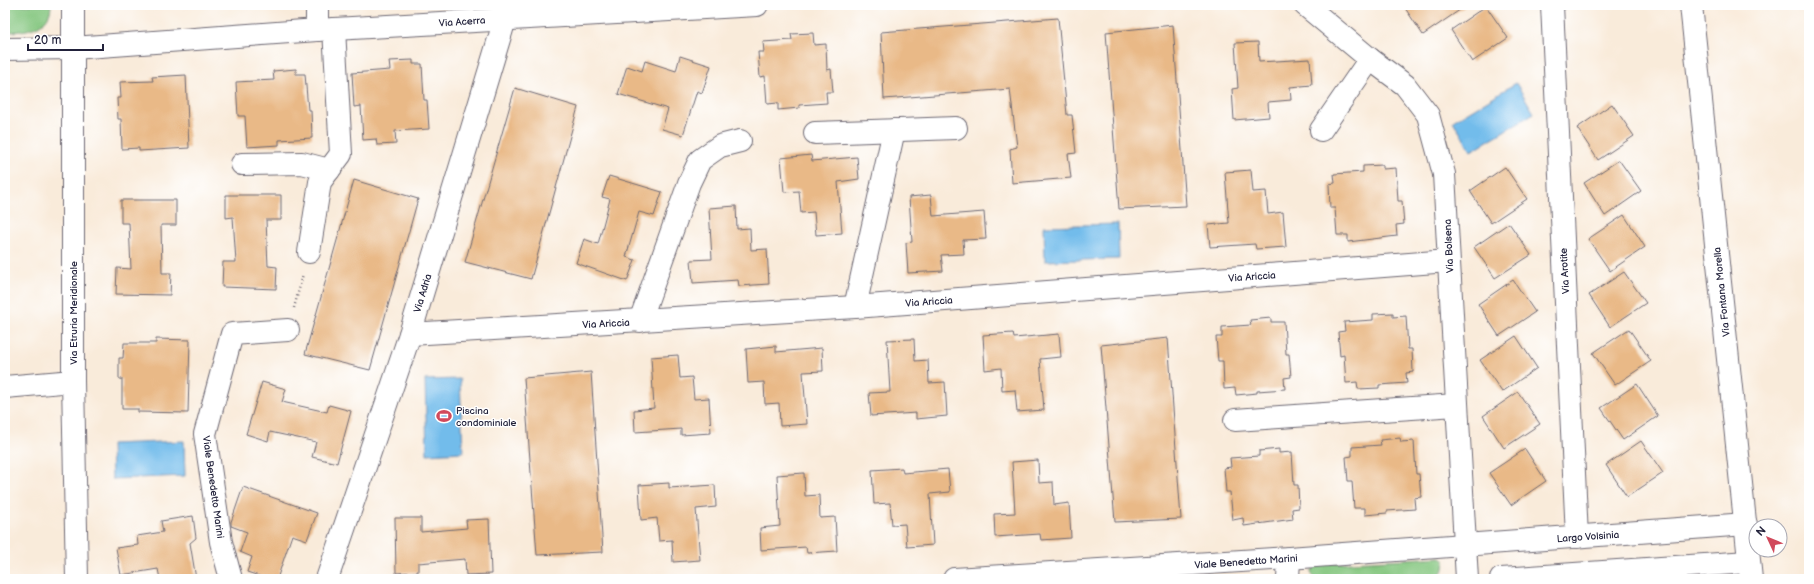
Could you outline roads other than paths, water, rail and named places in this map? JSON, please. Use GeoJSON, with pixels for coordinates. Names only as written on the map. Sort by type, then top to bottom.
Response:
{"type":"FeatureCollection","features":[{"type":"Feature","properties":{"kind":"street","name":"Via Etruria Meridionale"},"geometry":{"type":"LineString","coordinates":[[73,5],[72,381],[77,579]]}},
{"type":"Feature","properties":{"kind":"street"},"geometry":{"type":"LineString","coordinates":[[309,252],[320,182],[341,154],[326,29],[317,5]]}},
{"type":"Feature","properties":{"kind":"street","name":"Via Acerra"},"geometry":{"type":"LineString","coordinates":[[5,49],[73,48],[326,29],[507,12],[757,5]]}},
{"type":"Feature","properties":{"kind":"street","name":"Via Bolsena"},"geometry":{"type":"LineString","coordinates":[[1305,5],[1370,59],[1405,85],[1428,115],[1444,174],[1456,406],[1466,544]]}},
{"type":"Feature","properties":{"kind":"street","name":"Via Fontana Morella"},"geometry":{"type":"LineString","coordinates":[[1691,5],[1746,524],[1749,570]]}},
{"type":"Feature","properties":{"kind":"street","name":"Via Arotite"},"geometry":{"type":"LineString","coordinates":[[1547,8],[1577,537]]}},
{"type":"Feature","properties":{"kind":"street","name":"Via Adria"},"geometry":{"type":"LineString","coordinates":[[327,579],[410,334],[507,12]]}},
{"type":"Feature","properties":{"kind":"street"},"geometry":{"type":"LineString","coordinates":[[1321,130],[1370,59]]}},
{"type":"Feature","properties":{"kind":"street"},"geometry":{"type":"LineString","coordinates":[[815,132],[956,128]]}},
{"type":"Feature","properties":{"kind":"street"},"geometry":{"type":"LineString","coordinates":[[854,307],[894,130]]}},
{"type":"Feature","properties":{"kind":"street"},"geometry":{"type":"LineString","coordinates":[[640,321],[689,183],[700,160],[720,146],[740,141]]}},
{"type":"Feature","properties":{"kind":"street"},"geometry":{"type":"LineString","coordinates":[[242,164],[302,163],[329,170]]}},
{"type":"Feature","properties":{"kind":"street","name":"Via Ariccia"},"geometry":{"type":"LineString","coordinates":[[410,334],[854,307],[1448,261]]}},
{"type":"Feature","properties":{"kind":"street","name":"Viale Benedetto Marini"},"geometry":{"type":"LineString","coordinates":[[232,579],[221,542],[205,434],[232,334],[288,330]]}},
{"type":"Feature","properties":{"kind":"street"},"geometry":{"type":"LineString","coordinates":[[5,386],[72,381]]}},
{"type":"Feature","properties":{"kind":"street"},"geometry":{"type":"LineString","coordinates":[[1235,420],[1456,406]]}},
{"type":"Feature","properties":{"kind":"street","name":"Largo Volsinia"},"geometry":{"type":"LineString","coordinates":[[1466,544],[1746,524]]}},
{"type":"Feature","properties":{"kind":"street"},"geometry":{"type":"LineString","coordinates":[[1466,544],[1467,579]]}},
{"type":"Feature","properties":{"kind":"street","name":"Viale Benedetto Marini"},"geometry":{"type":"LineString","coordinates":[[954,579],[1288,569],[1466,544]]}},
{"type":"Feature","properties":{"kind":"street"},"geometry":{"type":"LineString","coordinates":[[1500,579],[1749,570]]}},
{"type":"Feature","properties":{"kind":"water"},"geometry":{"type":"Polygon","coordinates":[[[1516,83],[1534,113],[1471,151],[1453,121],[1516,83]]]}},
{"type":"Feature","properties":{"kind":"water"},"geometry":{"type":"Polygon","coordinates":[[[1118,224],[1119,259],[1045,261],[1044,226],[1118,224]]]}},
{"type":"Feature","properties":{"kind":"water","name":"Piscina condominiale"},"geometry":{"type":"Polygon","coordinates":[[[460,379],[463,452],[427,454],[425,380],[460,379]]]}},
{"type":"Feature","properties":{"kind":"water"},"geometry":{"type":"Polygon","coordinates":[[[184,441],[185,476],[112,479],[111,444],[184,441]]]}},
{"type":"Feature","properties":{"kind":"place","name":"Piscina condominiale"},"geometry":{"type":"Point","coordinates":[444,416]}}]}
